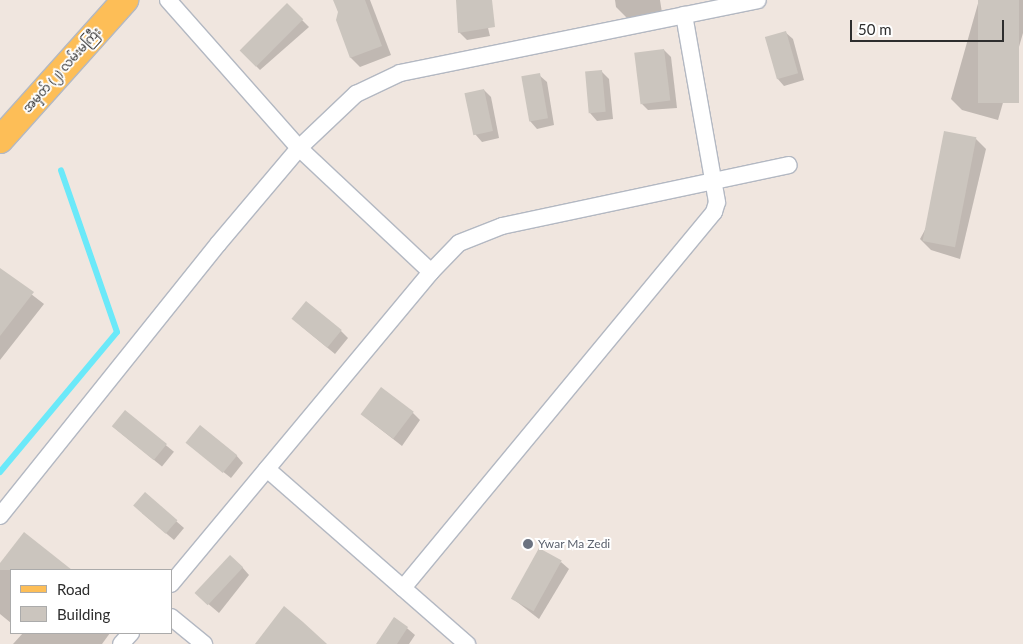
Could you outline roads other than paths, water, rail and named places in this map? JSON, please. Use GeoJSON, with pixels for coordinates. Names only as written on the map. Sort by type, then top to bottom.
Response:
{"type":"FeatureCollection","features":[{"type":"Feature","properties":{"kind":"main road","name":"အမှတ် (၂) လမ်းမကြီး"},"geometry":{"type":"LineString","coordinates":[[0,140],[125,0]]}},
{"type":"Feature","properties":{"kind":"street"},"geometry":{"type":"LineString","coordinates":[[168,0],[300,148],[431,272]]}},
{"type":"Feature","properties":{"kind":"street"},"geometry":{"type":"LineString","coordinates":[[0,516],[218,244],[300,148],[356,94],[400,73],[758,0]]}},
{"type":"Feature","properties":{"kind":"street"},"geometry":{"type":"LineString","coordinates":[[403,588],[714,212],[717,202],[684,15]]}},
{"type":"Feature","properties":{"kind":"street"},"geometry":{"type":"LineString","coordinates":[[172,583],[431,272],[459,243],[502,226],[789,165]]}},
{"type":"Feature","properties":{"kind":"street"},"geometry":{"type":"LineString","coordinates":[[267,469],[467,644]]}},
{"type":"Feature","properties":{"kind":"street"},"geometry":{"type":"LineString","coordinates":[[172,618],[204,644]]}},
{"type":"Feature","properties":{"kind":"street"},"geometry":{"type":"LineString","coordinates":[[121,644],[130,634]]}},
{"type":"Feature","properties":{"kind":"waterway"},"geometry":{"type":"LineString","coordinates":[[0,472],[117,332],[61,170]]}},
{"type":"Feature","properties":{"kind":"place","name":"Ywar Ma Zedi"},"geometry":{"type":"Point","coordinates":[528,544]}}]}
